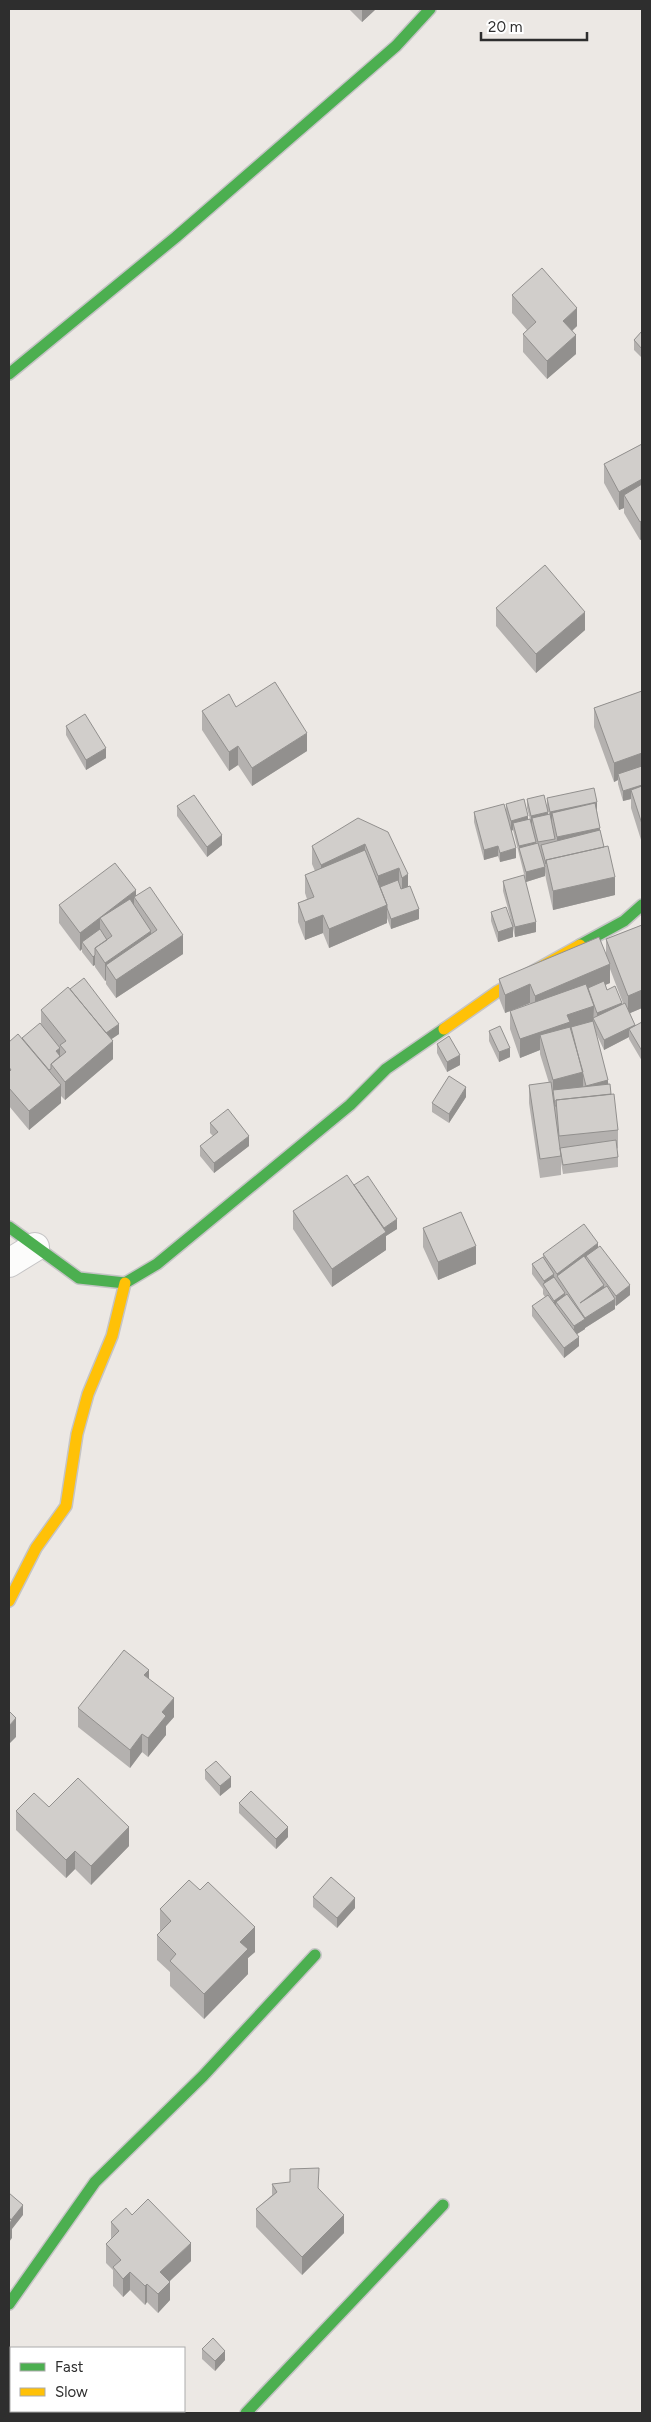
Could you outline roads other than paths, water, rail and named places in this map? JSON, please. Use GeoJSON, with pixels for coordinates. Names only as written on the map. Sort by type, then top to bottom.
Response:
{"type":"FeatureCollection","features":[{"type":"Feature","properties":{"kind":"street"},"geometry":{"type":"LineString","coordinates":[[9,374],[176,237],[396,46],[430,9]]}},
{"type":"Feature","properties":{"kind":"street"},"geometry":{"type":"LineString","coordinates":[[9,1227],[79,1278],[125,1283],[158,1264],[343,1110],[386,1070],[498,991],[624,921],[642,905]]}},
{"type":"Feature","properties":{"kind":"street"},"geometry":{"type":"LineString","coordinates":[[9,1263],[35,1247]]}},
{"type":"Feature","properties":{"kind":"street"},"geometry":{"type":"LineString","coordinates":[[9,1601],[36,1548],[66,1506],[76,1434],[88,1394],[112,1336],[125,1283]]}},
{"type":"Feature","properties":{"kind":"street"},"geometry":{"type":"LineString","coordinates":[[9,2304],[95,2182],[203,2076],[316,1955]]}},
{"type":"Feature","properties":{"kind":"street"},"geometry":{"type":"LineString","coordinates":[[246,2413],[443,2205]]}}]}
